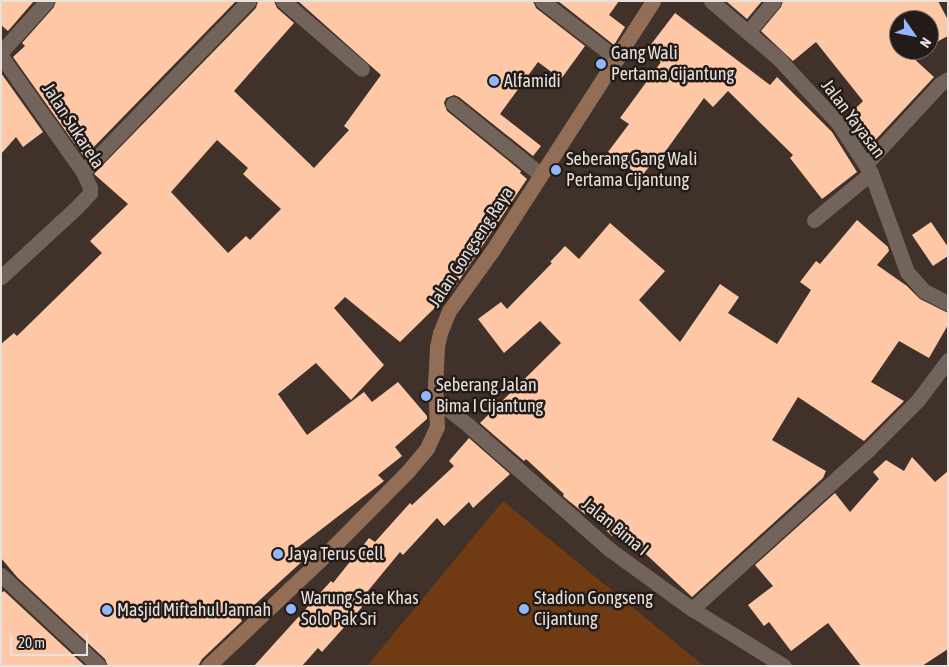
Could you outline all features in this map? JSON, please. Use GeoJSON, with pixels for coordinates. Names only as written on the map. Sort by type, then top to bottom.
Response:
{"type":"FeatureCollection","features":[{"type":"Feature","properties":{"kind":"street"},"geometry":{"type":"LineString","coordinates":[[1,54],[47,1]]}},
{"type":"Feature","properties":{"kind":"street"},"geometry":{"type":"LineString","coordinates":[[83,172],[249,1]]}},
{"type":"Feature","properties":{"kind":"street"},"geometry":{"type":"LineString","coordinates":[[283,1],[362,69]]}},
{"type":"Feature","properties":{"kind":"street"},"geometry":{"type":"LineString","coordinates":[[542,1],[618,59]]}},
{"type":"Feature","properties":{"kind":"street","name":"Jalan Gongseng Raya"},"geometry":{"type":"LineString","coordinates":[[208,666],[319,561],[421,457],[437,427],[437,347],[440,332],[448,311],[492,251],[654,1]]}},
{"type":"Feature","properties":{"kind":"street","name":"Jalan Yayasan"},"geometry":{"type":"LineString","coordinates":[[711,1],[778,58],[826,108],[869,169],[907,272],[924,290],[948,304]]}},
{"type":"Feature","properties":{"kind":"street"},"geometry":{"type":"LineString","coordinates":[[748,32],[774,1]]}},
{"type":"Feature","properties":{"kind":"street","name":"Jalan Sukarela"},"geometry":{"type":"LineString","coordinates":[[1,54],[83,172],[90,188],[86,197],[1,277]]}},
{"type":"Feature","properties":{"kind":"street"},"geometry":{"type":"LineString","coordinates":[[814,220],[869,169],[940,84],[948,79]]}},
{"type":"Feature","properties":{"kind":"street"},"geometry":{"type":"LineString","coordinates":[[453,104],[541,175]]}},
{"type":"Feature","properties":{"kind":"street"},"geometry":{"type":"LineString","coordinates":[[692,609],[868,450],[918,400],[948,360]]}},
{"type":"Feature","properties":{"kind":"street","name":"Jalan Bima I"},"geometry":{"type":"LineString","coordinates":[[436,399],[609,549],[692,609],[784,666]]}},
{"type":"Feature","properties":{"kind":"street"},"geometry":{"type":"LineString","coordinates":[[1,575],[99,666]]}},
{"type":"Feature","properties":{"kind":"shaded area","name":"Stadion Gongseng Cijantung"},"geometry":{"type":"Polygon","coordinates":[[[503,501],[704,666],[367,666],[503,501]]]}},
{"type":"Feature","properties":{"kind":"building"},"geometry":{"type":"Polygon","coordinates":[[[1,1],[34,1],[8,31],[1,25],[1,1]]]}},
{"type":"Feature","properties":{"kind":"building"},"geometry":{"type":"Polygon","coordinates":[[[56,1],[236,1],[84,157],[13,57],[25,46],[22,43],[54,7],[56,1]]]}},
{"type":"Feature","properties":{"kind":"building"},"geometry":{"type":"Polygon","coordinates":[[[258,1],[274,1],[277,8],[294,23],[234,91],[314,168],[349,130],[344,126],[381,75],[298,1],[533,1],[536,8],[585,46],[561,79],[538,62],[500,114],[541,146],[533,156],[459,97],[454,95],[446,98],[444,103],[447,111],[521,171],[520,173],[527,179],[452,291],[400,342],[345,297],[334,308],[384,365],[351,400],[316,363],[278,394],[307,435],[364,392],[372,402],[398,382],[427,416],[427,419],[395,447],[402,456],[378,475],[384,481],[297,548],[307,557],[240,618],[242,621],[202,659],[198,666],[108,666],[105,659],[17,577],[1,558],[1,344],[14,333],[17,336],[102,253],[90,241],[128,204],[94,174],[256,8],[258,1]],[[217,140],[171,192],[228,253],[246,236],[250,240],[281,209],[243,174],[248,168],[217,140]]]}},
{"type":"Feature","properties":{"kind":"building"},"geometry":{"type":"Polygon","coordinates":[[[558,1],[619,1],[609,15],[625,27],[614,45],[558,1]]]}},
{"type":"Feature","properties":{"kind":"building"},"geometry":{"type":"Polygon","coordinates":[[[726,1],[762,1],[747,19],[726,1]]]}},
{"type":"Feature","properties":{"kind":"building"},"geometry":{"type":"Polygon","coordinates":[[[783,1],[938,1],[948,20],[948,36],[939,41],[939,10],[889,10],[889,60],[915,60],[934,77],[867,149],[846,118],[863,101],[816,42],[793,61],[761,31],[781,7],[783,1]]]}},
{"type":"Feature","properties":{"kind":"building"},"geometry":{"type":"Polygon","coordinates":[[[675,13],[770,85],[777,77],[832,132],[857,172],[822,199],[790,158],[793,155],[728,91],[713,107],[704,98],[662,156],[659,154],[641,177],[608,152],[629,124],[620,118],[661,62],[646,51],[675,13]]]}},
{"type":"Feature","properties":{"kind":"building"},"geometry":{"type":"Polygon","coordinates":[[[1,73],[43,132],[23,147],[16,137],[1,154],[1,73]]]}},
{"type":"Feature","properties":{"kind":"building"},"geometry":{"type":"Polygon","coordinates":[[[857,220],[888,247],[889,251],[877,265],[907,286],[920,299],[948,313],[948,325],[929,358],[899,341],[871,382],[904,401],[864,441],[798,397],[772,440],[826,471],[823,478],[692,597],[635,544],[618,531],[612,536],[587,511],[585,514],[569,501],[563,496],[564,494],[526,459],[524,461],[480,423],[561,343],[540,321],[504,353],[478,319],[501,302],[507,309],[552,263],[550,262],[565,246],[579,259],[610,223],[665,271],[639,300],[680,342],[720,284],[739,297],[728,313],[777,344],[811,290],[800,282],[816,261],[820,264],[857,220]]]}},
{"type":"Feature","properties":{"kind":"building"},"geometry":{"type":"Polygon","coordinates":[[[931,222],[948,247],[948,256],[933,266],[912,235],[931,222]]]}},
{"type":"Feature","properties":{"kind":"building"},"geometry":{"type":"Polygon","coordinates":[[[469,438],[510,474],[473,508],[469,502],[444,526],[437,518],[403,555],[400,552],[358,603],[362,607],[322,652],[318,648],[302,666],[254,666],[331,581],[333,583],[369,538],[375,542],[410,503],[412,505],[454,466],[449,461],[469,438]]]}},
{"type":"Feature","properties":{"kind":"building"},"geometry":{"type":"Polygon","coordinates":[[[912,457],[935,482],[948,471],[948,649],[922,666],[861,666],[828,623],[791,651],[769,622],[764,626],[748,605],[773,586],[755,565],[835,493],[850,512],[879,479],[873,472],[886,460],[904,471],[912,457]]]}},
{"type":"Feature","properties":{"kind":"building"},"geometry":{"type":"Polygon","coordinates":[[[4,591],[85,666],[1,666],[1,593],[4,591]]]}},
{"type":"Feature","properties":{"kind":"place","name":"Gang Wali Pertama Cijantung"},"geometry":{"type":"Point","coordinates":[601,64]}},
{"type":"Feature","properties":{"kind":"place","name":"Alfamidi"},"geometry":{"type":"Point","coordinates":[494,81]}},
{"type":"Feature","properties":{"kind":"place","name":"Seberang Gang Wali Pertama Cijantung"},"geometry":{"type":"Point","coordinates":[556,170]}},
{"type":"Feature","properties":{"kind":"place","name":"Seberang Jalan Bima I Cijantung"},"geometry":{"type":"Point","coordinates":[426,396]}},
{"type":"Feature","properties":{"kind":"place","name":"Jaya Terus Cell"},"geometry":{"type":"Point","coordinates":[278,554]}},
{"type":"Feature","properties":{"kind":"place","name":"Warung Sate Khas Solo Pak Sri"},"geometry":{"type":"Point","coordinates":[291,609]}},
{"type":"Feature","properties":{"kind":"place","name":"Stadion Gongseng Cijantung"},"geometry":{"type":"Point","coordinates":[524,609]}},
{"type":"Feature","properties":{"kind":"place","name":"Masjid Miftahul Jannah"},"geometry":{"type":"Point","coordinates":[107,610]}}]}
